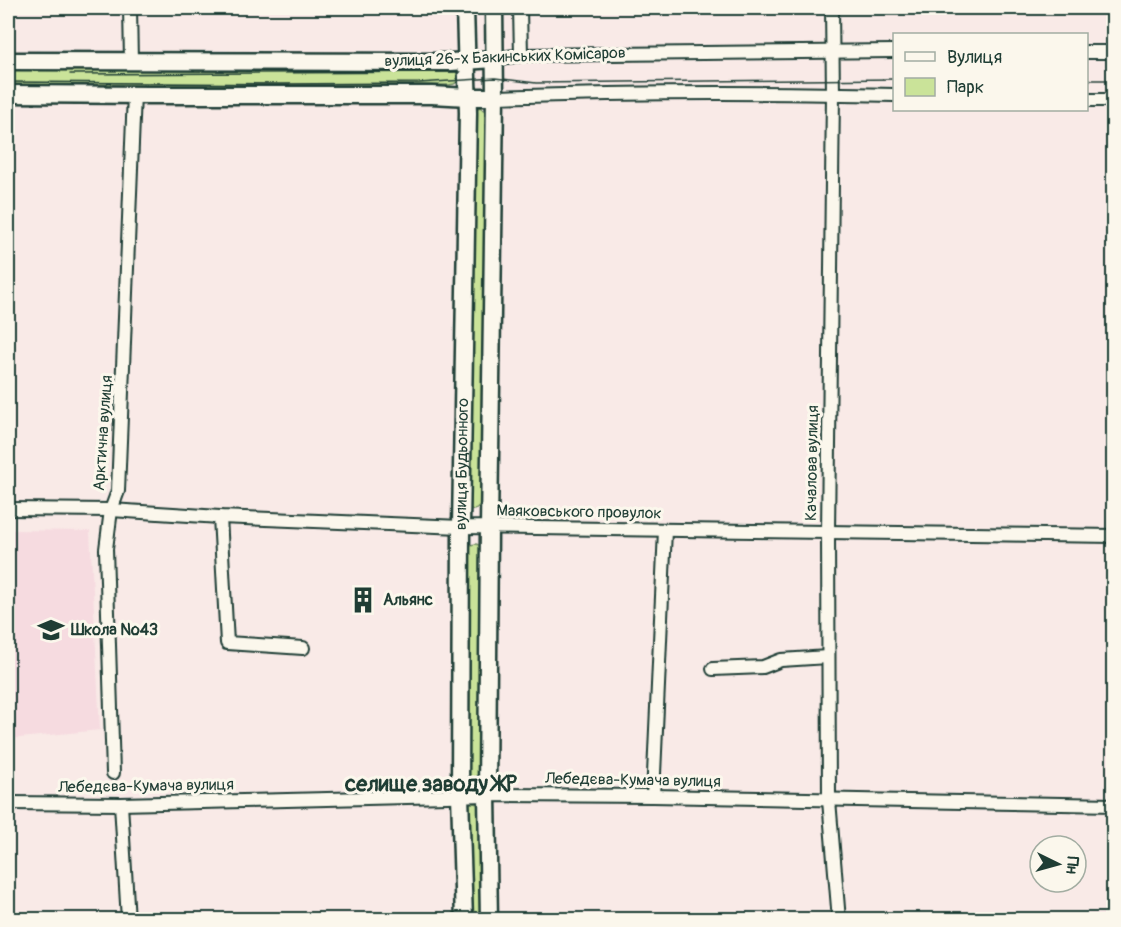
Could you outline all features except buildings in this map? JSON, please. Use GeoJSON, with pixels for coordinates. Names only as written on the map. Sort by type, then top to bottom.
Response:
{"type":"FeatureCollection","features":[{"type":"Feature","properties":{"kind":"main road","name":"вулиця Будьонного"},"geometry":{"type":"LineString","coordinates":[[464,920],[460,795],[461,526],[468,97],[465,8]]}},
{"type":"Feature","properties":{"kind":"main road","name":"вулиця Будьонного"},"geometry":{"type":"LineString","coordinates":[[489,920],[487,795],[494,8]]}},
{"type":"Feature","properties":{"kind":"main road","name":"вулиця 26-х Бакинських Комісаров"},"geometry":{"type":"LineString","coordinates":[[8,61],[451,62],[494,58]]}},
{"type":"Feature","properties":{"kind":"main road","name":"вулиця 26-х Бакинських Комісаров"},"geometry":{"type":"LineString","coordinates":[[8,94],[495,97]]}},
{"type":"Feature","properties":{"kind":"street"},"geometry":{"type":"LineString","coordinates":[[130,8],[130,61]]}},
{"type":"Feature","properties":{"kind":"street"},"geometry":{"type":"LineString","coordinates":[[520,8],[520,55]]}},
{"type":"Feature","properties":{"kind":"street","name":"Качалова вулиця"},"geometry":{"type":"LineString","coordinates":[[832,8],[828,532],[829,800],[839,920]]}},
{"type":"Feature","properties":{"kind":"street","name":"вулиця 26-х Бакинських Комісаров"},"geometry":{"type":"LineString","coordinates":[[494,58],[520,55],[893,51]]}},
{"type":"Feature","properties":{"kind":"street"},"geometry":{"type":"LineString","coordinates":[[1088,52],[1113,52]]}},
{"type":"Feature","properties":{"kind":"street","name":"Арктична вулиця"},"geometry":{"type":"LineString","coordinates":[[113,773],[106,549],[111,510],[118,491],[134,94]]}},
{"type":"Feature","properties":{"kind":"street","name":"вулиця 26-х Бакинських Комісаров"},"geometry":{"type":"LineString","coordinates":[[495,97],[648,94],[893,95]]}},
{"type":"Feature","properties":{"kind":"street"},"geometry":{"type":"LineString","coordinates":[[1088,100],[1113,100]]}},
{"type":"Feature","properties":{"kind":"street","name":"Маяковського провулок"},"geometry":{"type":"LineString","coordinates":[[8,510],[111,510],[220,517],[489,527],[1113,536]]}},
{"type":"Feature","properties":{"kind":"street"},"geometry":{"type":"LineString","coordinates":[[220,517],[226,643],[303,648]]}},
{"type":"Feature","properties":{"kind":"street"},"geometry":{"type":"LineString","coordinates":[[653,796],[665,530]]}},
{"type":"Feature","properties":{"kind":"street"},"geometry":{"type":"LineString","coordinates":[[713,669],[763,667],[781,660],[828,657]]}},
{"type":"Feature","properties":{"kind":"street","name":"Лебедєва-Кумача вулиця"},"geometry":{"type":"LineString","coordinates":[[8,803],[121,804],[487,795],[1113,805]]}},
{"type":"Feature","properties":{"kind":"street"},"geometry":{"type":"LineString","coordinates":[[121,804],[128,920]]}},
{"type":"Feature","properties":{"kind":"shaded area","name":"Школа №43"},"geometry":{"type":"Polygon","coordinates":[[[8,530],[90,531],[100,730],[10,739],[8,777],[8,530]]]}},
{"type":"Feature","properties":{"kind":"green space"},"geometry":{"type":"Polygon","coordinates":[[[8,66],[452,67],[458,70],[460,75],[459,81],[449,85],[8,85],[8,66]]]}},
{"type":"Feature","properties":{"kind":"green space"},"geometry":{"type":"Polygon","coordinates":[[[480,107],[488,114],[480,505],[474,510],[470,509],[468,504],[474,232],[474,113],[480,107]]]}},
{"type":"Feature","properties":{"kind":"green space"},"geometry":{"type":"Polygon","coordinates":[[[470,545],[479,545],[481,552],[479,780],[474,786],[467,782],[467,549],[470,545]]]}},
{"type":"Feature","properties":{"kind":"green space"},"geometry":{"type":"Polygon","coordinates":[[[469,802],[478,804],[481,809],[482,919],[471,919],[467,805],[469,802]]]}},
{"type":"Feature","properties":{"kind":"tram line"},"geometry":{"type":"LineString","coordinates":[[70,74],[460,72]]}},
{"type":"Feature","properties":{"kind":"tram line"},"geometry":{"type":"LineString","coordinates":[[8,82],[280,84],[419,83],[495,78],[536,83],[893,79]]}},
{"type":"Feature","properties":{"kind":"tram line"},"geometry":{"type":"LineString","coordinates":[[1088,80],[1114,80]]}},
{"type":"Feature","properties":{"kind":"place","name":"Альянс"},"geometry":{"type":"Point","coordinates":[363,600]}},
{"type":"Feature","properties":{"kind":"place","name":"Школа №43"},"geometry":{"type":"Point","coordinates":[51,630]}},
{"type":"Feature","properties":{"kind":"district","name":"селище заводу ЖР"},"geometry":{"type":"Point","coordinates":[431,784]}}]}
